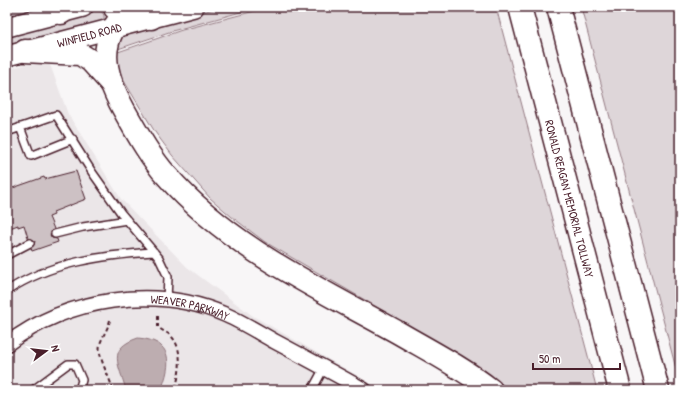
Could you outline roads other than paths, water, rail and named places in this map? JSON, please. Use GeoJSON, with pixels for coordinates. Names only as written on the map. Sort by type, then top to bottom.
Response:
{"type":"FeatureCollection","features":[{"type":"Feature","properties":{"kind":"highway","name":"RONALD REAGAN MEMORIAL TOLLWAY"},"geometry":{"type":"LineString","coordinates":[[520,7],[620,390]]}},
{"type":"Feature","properties":{"kind":"highway"},"geometry":{"type":"LineString","coordinates":[[558,7],[658,390]]}},
{"type":"Feature","properties":{"kind":"highway"},"geometry":{"type":"LineString","coordinates":[[110,82],[106,62],[107,44],[113,28],[124,8],[151,18]]}},
{"type":"Feature","properties":{"kind":"highway"},"geometry":{"type":"LineString","coordinates":[[16,54],[80,54],[91,61],[110,82],[141,139],[167,176],[203,212],[229,233],[261,254],[451,363],[491,390]]}},
{"type":"Feature","properties":{"kind":"street"},"geometry":{"type":"LineString","coordinates":[[7,27],[65,10],[83,7]]}},
{"type":"Feature","properties":{"kind":"street","name":"WINFIELD ROAD"},"geometry":{"type":"LineString","coordinates":[[16,54],[194,7]]}},
{"type":"Feature","properties":{"kind":"street","name":"WEAVER PARKWAY"},"geometry":{"type":"LineString","coordinates":[[9,338],[46,320],[81,308],[116,300],[167,300],[224,314],[364,390]]}},
{"type":"Feature","properties":{"kind":"lane"},"geometry":{"type":"LineString","coordinates":[[7,132],[56,115],[73,139],[92,172],[127,220],[159,258],[168,277],[167,300]]}},
{"type":"Feature","properties":{"kind":"lane"},"geometry":{"type":"LineString","coordinates":[[20,127],[31,156],[73,139]]}},
{"type":"Feature","properties":{"kind":"lane"},"geometry":{"type":"LineString","coordinates":[[55,234],[83,227],[127,220]]}},
{"type":"Feature","properties":{"kind":"lane"},"geometry":{"type":"LineString","coordinates":[[7,255],[30,243]]}},
{"type":"Feature","properties":{"kind":"lane"},"geometry":{"type":"LineString","coordinates":[[7,291],[16,285],[56,267],[116,254],[154,252]]}},
{"type":"Feature","properties":{"kind":"lane"},"geometry":{"type":"LineString","coordinates":[[33,390],[68,364],[75,364],[82,380],[79,390]]}},
{"type":"Feature","properties":{"kind":"lane"},"geometry":{"type":"LineString","coordinates":[[312,390],[324,368]]}}]}
